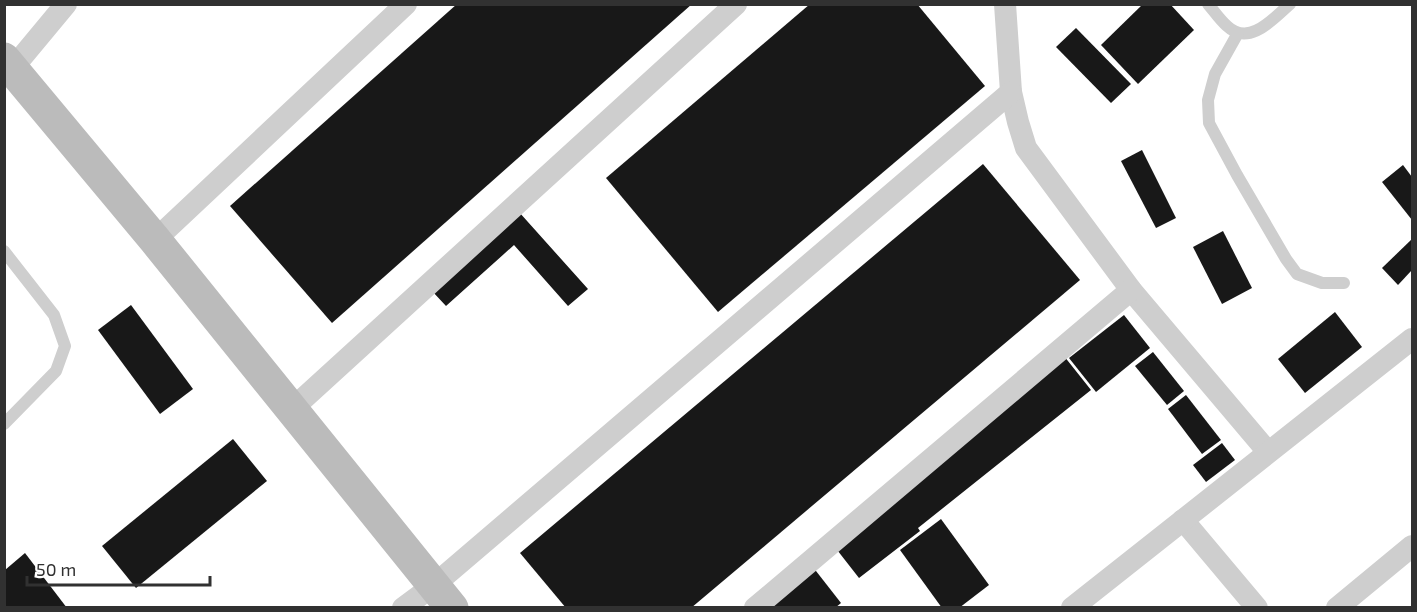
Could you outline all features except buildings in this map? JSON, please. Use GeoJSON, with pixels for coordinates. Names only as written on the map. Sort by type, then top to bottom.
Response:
{"type":"FeatureCollection","features":[{"type":"Feature","properties":{"kind":"street"},"geometry":{"type":"LineString","coordinates":[[66,4],[7,68],[155,240],[443,596]]}},
{"type":"Feature","properties":{"kind":"street"},"geometry":{"type":"LineString","coordinates":[[155,240],[406,4]]}},
{"type":"Feature","properties":{"kind":"street"},"geometry":{"type":"LineString","coordinates":[[292,409],[736,4]]}},
{"type":"Feature","properties":{"kind":"street"},"geometry":{"type":"LineString","coordinates":[[1005,4],[1011,92],[1017,122],[1026,148],[1131,290],[1268,452]]}},
{"type":"Feature","properties":{"kind":"street"},"geometry":{"type":"LineString","coordinates":[[403,608],[443,596],[1011,92]]}},
{"type":"Feature","properties":{"kind":"street"},"geometry":{"type":"LineString","coordinates":[[755,608],[1131,290]]}},
{"type":"Feature","properties":{"kind":"street"},"geometry":{"type":"LineString","coordinates":[[1072,608],[1413,339]]}},
{"type":"Feature","properties":{"kind":"street"},"geometry":{"type":"LineString","coordinates":[[1183,520],[1257,608]]}},
{"type":"Feature","properties":{"kind":"street"},"geometry":{"type":"LineString","coordinates":[[1337,608],[1413,546]]}},
{"type":"Feature","properties":{"kind":"lane"},"geometry":{"type":"LineString","coordinates":[[1208,4],[1227,27],[1238,33],[1249,34],[1258,31],[1290,4]]}},
{"type":"Feature","properties":{"kind":"lane"},"geometry":{"type":"LineString","coordinates":[[1238,33],[1215,74],[1208,100],[1209,123],[1242,184],[1297,274],[1322,282],[1344,283]]}},
{"type":"Feature","properties":{"kind":"lane"},"geometry":{"type":"LineString","coordinates":[[4,251],[54,315],[64,346],[56,371],[4,424]]}}]}
